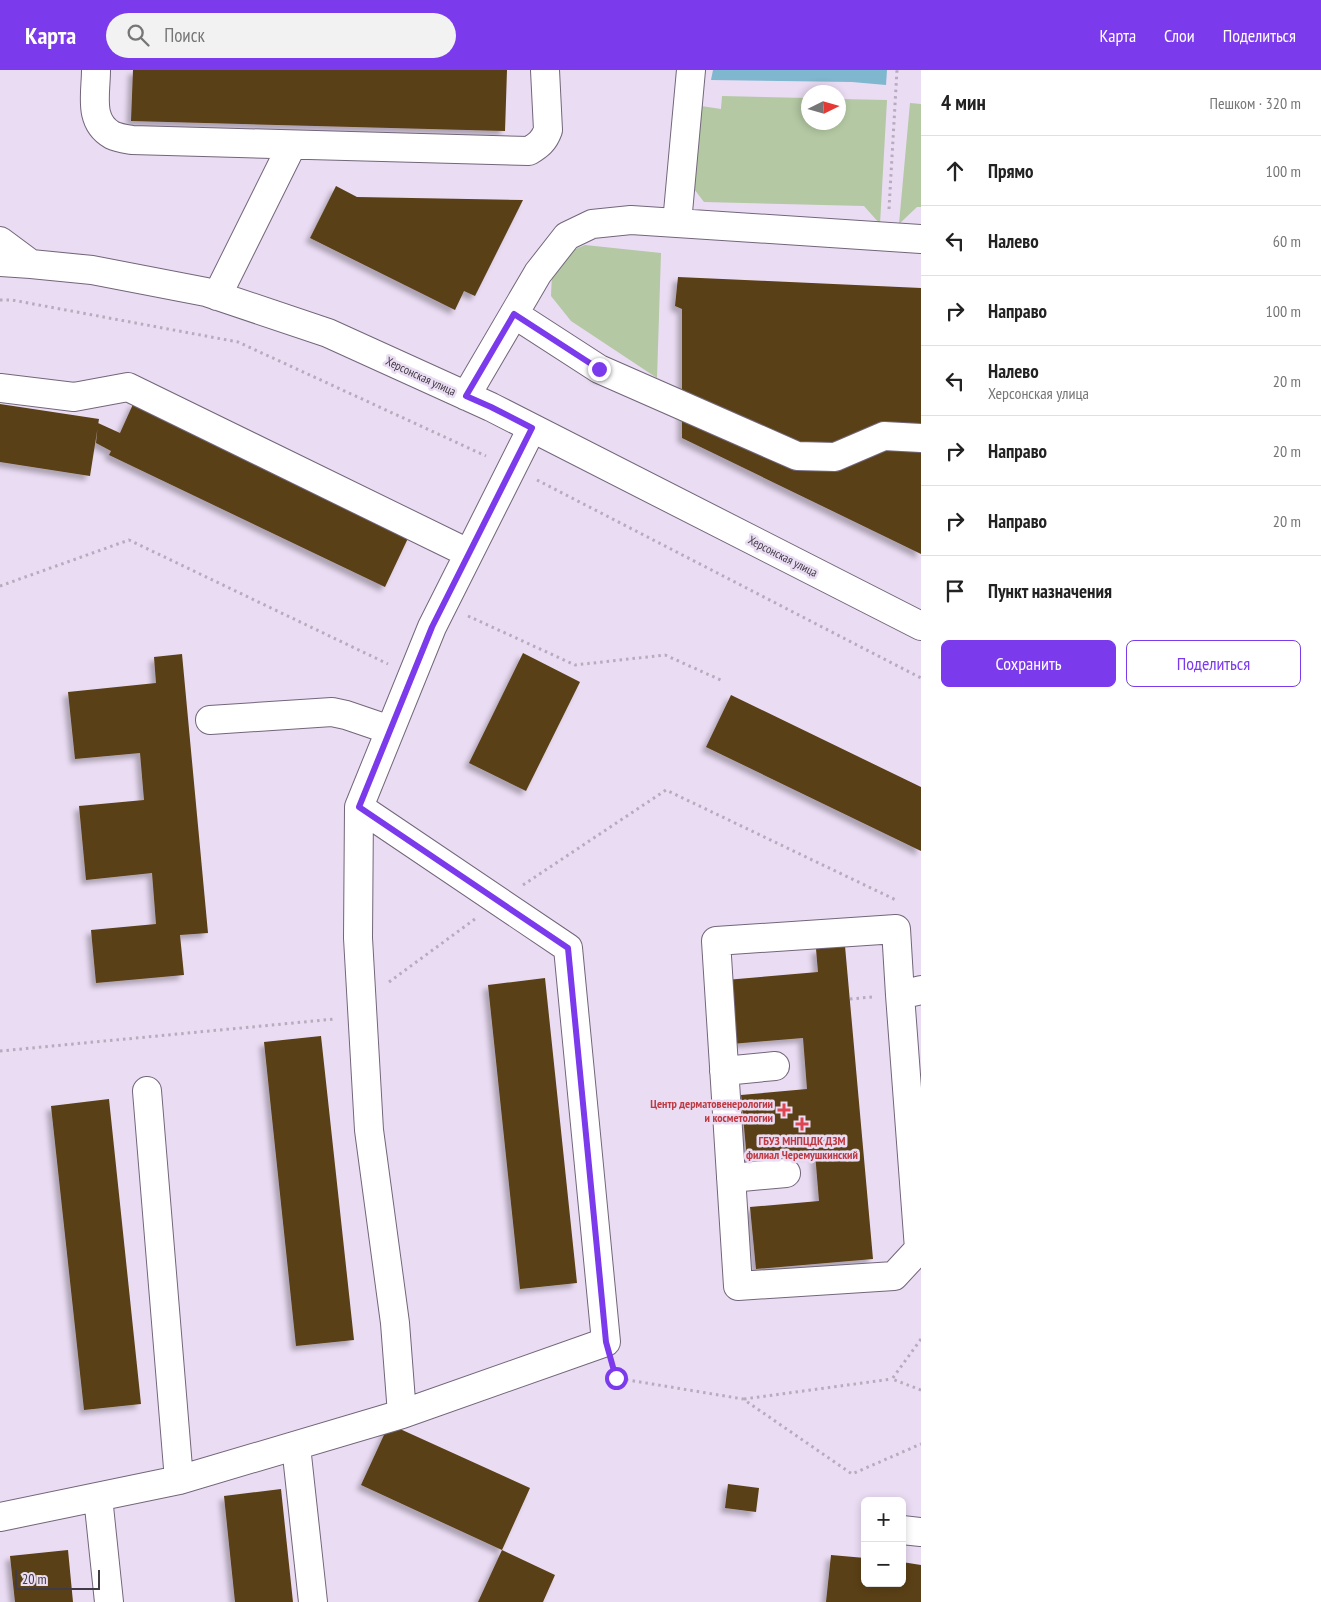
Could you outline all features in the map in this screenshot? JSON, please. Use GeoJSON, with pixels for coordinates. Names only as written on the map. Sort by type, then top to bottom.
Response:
{"type":"FeatureCollection","features":[{"type":"Feature","properties":{"kind":"street"},"geometry":{"type":"LineString","coordinates":[[96,70],[95,113],[100,126],[114,136],[132,140],[528,152],[539,145],[545,138],[548,130],[545,70]]}},
{"type":"Feature","properties":{"kind":"street"},"geometry":{"type":"LineString","coordinates":[[678,223],[691,70]]}},
{"type":"Feature","properties":{"kind":"street"},"geometry":{"type":"LineString","coordinates":[[217,296],[292,145]]}},
{"type":"Feature","properties":{"kind":"street"},"geometry":{"type":"LineString","coordinates":[[466,396],[538,273],[567,236],[592,224],[631,220],[921,239]]}},
{"type":"Feature","properties":{"kind":"street"},"geometry":{"type":"LineString","coordinates":[[0,241],[31,264]]}},
{"type":"Feature","properties":{"kind":"street","name":"Херсонская улица"},"geometry":{"type":"LineString","coordinates":[[0,262],[92,270],[206,292],[328,333],[491,407],[921,626]]}},
{"type":"Feature","properties":{"kind":"street"},"geometry":{"type":"LineString","coordinates":[[514,314],[599,369],[797,456],[835,457],[884,436],[921,438]]}},
{"type":"Feature","properties":{"kind":"street"},"geometry":{"type":"LineString","coordinates":[[0,388],[74,397],[128,386],[468,553]]}},
{"type":"Feature","properties":{"kind":"street"},"geometry":{"type":"LineString","coordinates":[[402,1414],[395,1323],[369,1130],[358,938],[359,807],[442,604],[532,428]]}},
{"type":"Feature","properties":{"kind":"street"},"geometry":{"type":"LineString","coordinates":[[210,720],[332,712],[390,730]]}},
{"type":"Feature","properties":{"kind":"street"},"geometry":{"type":"LineString","coordinates":[[0,1517],[179,1480],[402,1414],[606,1342],[568,948],[359,807]]}},
{"type":"Feature","properties":{"kind":"street"},"geometry":{"type":"LineString","coordinates":[[896,929],[911,992],[919,1249],[894,1276],[738,1286],[716,941],[896,929]]}},
{"type":"Feature","properties":{"kind":"street"},"geometry":{"type":"LineString","coordinates":[[724,1071],[775,1066]]}},
{"type":"Feature","properties":{"kind":"street"},"geometry":{"type":"LineString","coordinates":[[148,1091],[179,1480]]}},
{"type":"Feature","properties":{"kind":"street"},"geometry":{"type":"LineString","coordinates":[[731,1178],[786,1173]]}},
{"type":"Feature","properties":{"kind":"street"},"geometry":{"type":"LineString","coordinates":[[296,1446],[313,1602]]}},
{"type":"Feature","properties":{"kind":"street"},"geometry":{"type":"LineString","coordinates":[[98,1497],[109,1602]]}},
{"type":"Feature","properties":{"kind":"street"},"geometry":{"type":"LineString","coordinates":[[906,1530],[921,1532]]}},
{"type":"Feature","properties":{"kind":"path"},"geometry":{"type":"LineString","coordinates":[[887,237],[898,70]]}},
{"type":"Feature","properties":{"kind":"path"},"geometry":{"type":"LineString","coordinates":[[0,300],[12,300],[238,342],[512,468],[921,678]]}},
{"type":"Feature","properties":{"kind":"path"},"geometry":{"type":"LineString","coordinates":[[0,586],[129,540],[412,676]]}},
{"type":"Feature","properties":{"kind":"path"},"geometry":{"type":"LineString","coordinates":[[442,604],[575,665],[665,655],[723,681]]}},
{"type":"Feature","properties":{"kind":"path"},"geometry":{"type":"LineString","coordinates":[[0,1051],[339,1019],[499,901],[666,790],[903,904]]}},
{"type":"Feature","properties":{"kind":"path"},"geometry":{"type":"LineString","coordinates":[[892,1380],[921,1339]]}},
{"type":"Feature","properties":{"kind":"path"},"geometry":{"type":"LineString","coordinates":[[606,1342],[616,1378],[744,1399],[892,1380],[921,1390]]}},
{"type":"Feature","properties":{"kind":"path"},"geometry":{"type":"LineString","coordinates":[[744,1399],[852,1474],[921,1444]]}},
{"type":"Feature","properties":{"kind":"green space"},"geometry":{"type":"Polygon","coordinates":[[[722,96],[801,98],[801,130],[846,130],[846,99],[887,100],[880,224],[864,206],[704,202],[691,185],[701,106],[721,109],[722,96]]]}},
{"type":"Feature","properties":{"kind":"green space"},"geometry":{"type":"Polygon","coordinates":[[[910,103],[921,104],[921,207],[917,207],[899,224],[910,103]]]}},
{"type":"Feature","properties":{"kind":"green space"},"geometry":{"type":"Polygon","coordinates":[[[585,245],[661,253],[657,378],[571,321],[551,296],[552,273],[563,254],[585,245]]]}},
{"type":"Feature","properties":{"kind":"water"},"geometry":{"type":"Polygon","coordinates":[[[713,70],[887,70],[886,85],[852,82],[711,80],[713,70]]]}},
{"type":"Feature","properties":{"kind":"building"},"geometry":{"type":"Polygon","coordinates":[[[133,70],[507,70],[505,131],[131,121],[133,70]]]}},
{"type":"Feature","properties":{"kind":"building"},"geometry":{"type":"Polygon","coordinates":[[[336,186],[357,197],[523,200],[475,296],[464,291],[455,310],[310,238],[336,186]]]}},
{"type":"Feature","properties":{"kind":"building"},"geometry":{"type":"Polygon","coordinates":[[[678,277],[921,288],[921,554],[682,438],[682,309],[675,306],[678,277]]]}},
{"type":"Feature","properties":{"kind":"building"},"geometry":{"type":"Polygon","coordinates":[[[134,402],[410,534],[385,587],[109,455],[111,451],[96,443],[98,423],[120,433],[134,402]]]}},
{"type":"Feature","properties":{"kind":"building"},"geometry":{"type":"Polygon","coordinates":[[[0,404],[99,419],[90,476],[0,462],[0,404]]]}},
{"type":"Feature","properties":{"kind":"building"},"geometry":{"type":"Polygon","coordinates":[[[523,653],[580,682],[526,791],[469,763],[523,653]]]}},
{"type":"Feature","properties":{"kind":"building"},"geometry":{"type":"Polygon","coordinates":[[[182,654],[208,933],[180,935],[184,975],[96,983],[91,930],[156,924],[152,873],[86,880],[79,806],[144,800],[140,753],[75,759],[68,692],[156,683],[154,657],[182,654]]]}},
{"type":"Feature","properties":{"kind":"building"},"geometry":{"type":"Polygon","coordinates":[[[731,695],[921,787],[921,851],[706,747],[731,695]]]}},
{"type":"Feature","properties":{"kind":"building","name":"ГБУЗ МНПЦДК ДЗМ филиал Черемушкинский"},"geometry":{"type":"Polygon","coordinates":[[[845,946],[873,1259],[756,1269],[750,1207],[819,1201],[815,1153],[747,1159],[741,1095],[807,1089],[803,1038],[731,1044],[726,980],[818,972],[816,949],[845,946]]]}},
{"type":"Feature","properties":{"kind":"building"},"geometry":{"type":"Polygon","coordinates":[[[545,978],[577,1283],[520,1289],[488,985],[545,978]]]}},
{"type":"Feature","properties":{"kind":"building"},"geometry":{"type":"Polygon","coordinates":[[[321,1036],[354,1340],[296,1346],[264,1042],[321,1036]]]}},
{"type":"Feature","properties":{"kind":"building"},"geometry":{"type":"Polygon","coordinates":[[[109,1099],[141,1404],[84,1410],[51,1106],[109,1099]]]}},
{"type":"Feature","properties":{"kind":"building"},"geometry":{"type":"Polygon","coordinates":[[[389,1424],[530,1488],[502,1550],[361,1485],[389,1424]]]}},
{"type":"Feature","properties":{"kind":"building"},"geometry":{"type":"Polygon","coordinates":[[[728,1484],[759,1488],[756,1512],[725,1508],[728,1484]]]}},
{"type":"Feature","properties":{"kind":"building"},"geometry":{"type":"Polygon","coordinates":[[[281,1489],[293,1602],[235,1602],[224,1496],[281,1489]]]}},
{"type":"Feature","properties":{"kind":"building"},"geometry":{"type":"Polygon","coordinates":[[[68,1550],[73,1602],[15,1602],[10,1556],[68,1550]]]}},
{"type":"Feature","properties":{"kind":"building"},"geometry":{"type":"Polygon","coordinates":[[[502,1550],[555,1575],[543,1602],[478,1602],[502,1550]]]}},
{"type":"Feature","properties":{"kind":"building"},"geometry":{"type":"Polygon","coordinates":[[[831,1555],[861,1558],[861,1587],[906,1587],[906,1563],[921,1565],[921,1602],[826,1602],[831,1555]]]}},
{"type":"Feature","properties":{"kind":"place","name":"Центр дерматовенерологии и косметологии"},"geometry":{"type":"Point","coordinates":[784,1110]}},
{"type":"Feature","properties":{"kind":"place","name":"ГБУЗ МНПЦДК ДЗМ филиал Черемушкинский"},"geometry":{"type":"Point","coordinates":[802,1124]}},
{"type":"Feature","properties":{"kind":"route"},"geometry":{"type":"LineString","coordinates":[[599,369],[514,314],[466,396],[532,428],[432,627],[359,807],[568,948],[606,1342],[616,1378]]}}]}
